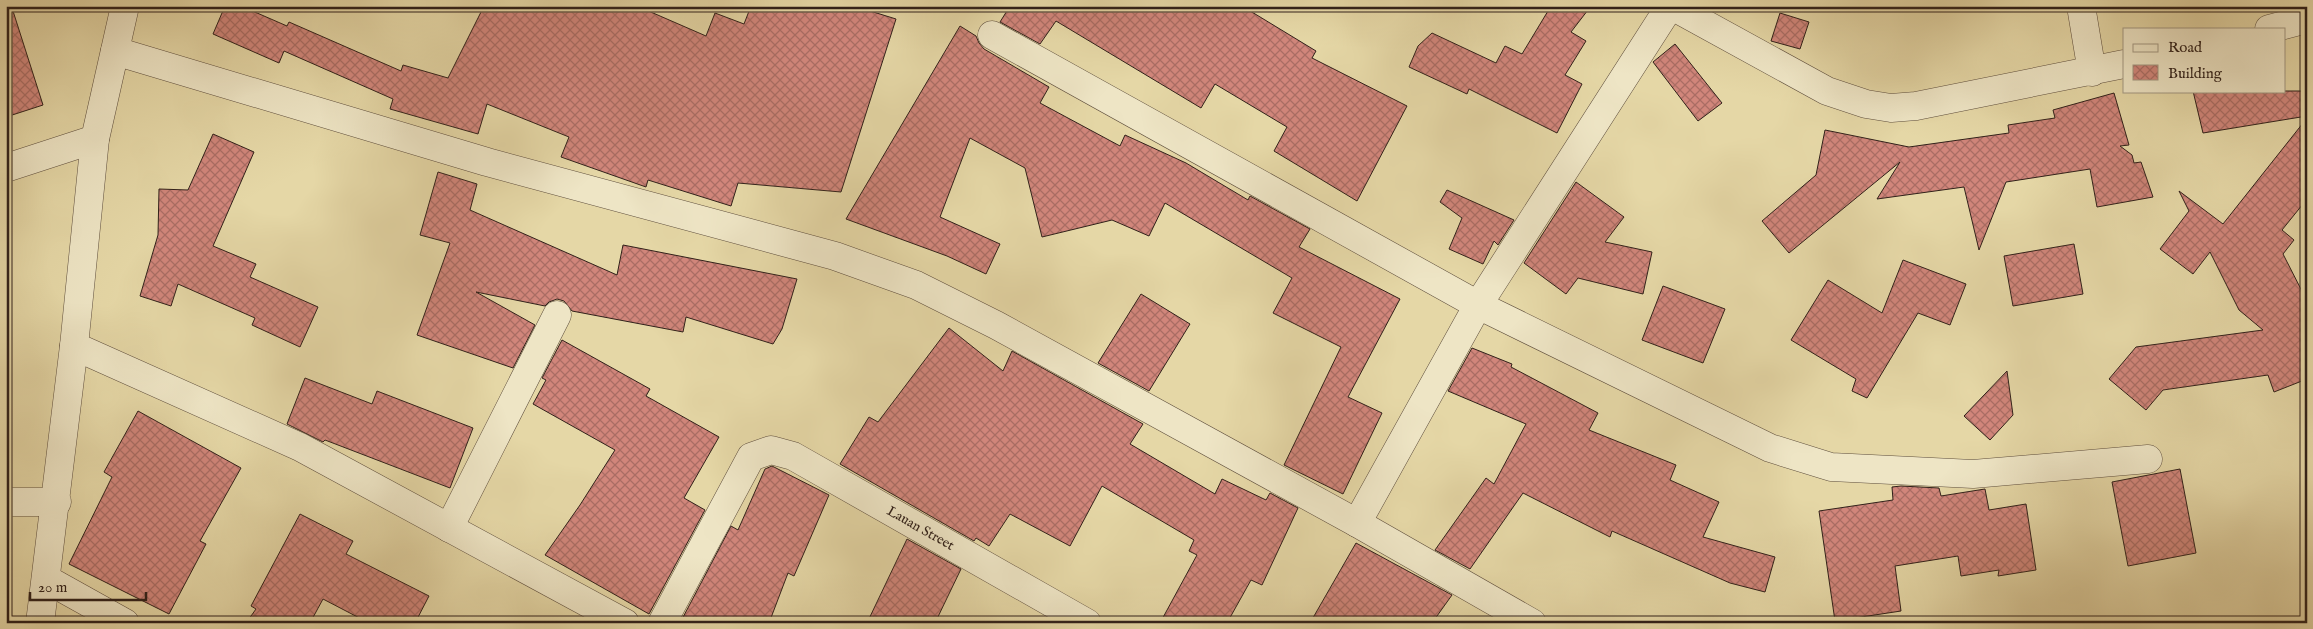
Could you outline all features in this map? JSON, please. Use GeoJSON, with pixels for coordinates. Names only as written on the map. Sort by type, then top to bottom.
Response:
{"type":"FeatureCollection","features":[{"type":"Feature","properties":{"kind":"street"},"geometry":{"type":"LineString","coordinates":[[40,623],[57,502],[95,139],[125,6]]}},
{"type":"Feature","properties":{"kind":"street"},"geometry":{"type":"LineString","coordinates":[[1357,523],[1478,305],[1671,6],[1827,90],[1866,104],[1891,108],[1916,106],[2123,64]]}},
{"type":"Feature","properties":{"kind":"street"},"geometry":{"type":"LineString","coordinates":[[2081,6],[2092,72]]}},
{"type":"Feature","properties":{"kind":"street"},"geometry":{"type":"LineString","coordinates":[[2273,28],[2307,20]]}},
{"type":"Feature","properties":{"kind":"street"},"geometry":{"type":"LineString","coordinates":[[992,35],[1478,305],[1770,448],[1831,467],[1973,474],[2148,459]]}},
{"type":"Feature","properties":{"kind":"street"},"geometry":{"type":"LineString","coordinates":[[115,51],[487,162],[835,256],[916,285],[996,325],[1357,523],[1532,623]]}},
{"type":"Feature","properties":{"kind":"street"},"geometry":{"type":"LineString","coordinates":[[6,168],[95,139]]}},
{"type":"Feature","properties":{"kind":"street"},"geometry":{"type":"LineString","coordinates":[[449,528],[558,315]]}},
{"type":"Feature","properties":{"kind":"street"},"geometry":{"type":"LineString","coordinates":[[74,346],[300,447],[625,623]]}},
{"type":"Feature","properties":{"kind":"street","name":"Lauan Street"},"geometry":{"type":"LineString","coordinates":[[662,623],[751,457],[771,450],[793,456],[1087,623]]}},
{"type":"Feature","properties":{"kind":"street"},"geometry":{"type":"LineString","coordinates":[[6,502],[57,502]]}},
{"type":"Feature","properties":{"kind":"street"},"geometry":{"type":"LineString","coordinates":[[46,579],[125,623]]}},
{"type":"Feature","properties":{"kind":"building"},"geometry":{"type":"Polygon","coordinates":[[[225,6],[241,6],[287,26],[289,22],[401,71],[403,65],[448,78],[484,6],[637,6],[706,36],[715,13],[744,24],[751,6],[854,6],[896,19],[841,192],[738,183],[731,206],[648,180],[646,187],[561,157],[569,137],[487,104],[478,134],[390,109],[393,99],[284,51],[279,63],[213,34],[225,6]]]}},
{"type":"Feature","properties":{"kind":"building"},"geometry":{"type":"Polygon","coordinates":[[[1010,6],[1242,6],[1316,51],[1312,58],[1407,106],[1357,201],[1274,151],[1287,127],[1215,84],[1201,108],[1056,21],[1040,44],[1000,22],[1010,6]]]}},
{"type":"Feature","properties":{"kind":"building"},"geometry":{"type":"Polygon","coordinates":[[[1551,6],[1591,6],[1571,32],[1586,41],[1565,75],[1582,84],[1557,133],[1469,89],[1467,94],[1409,67],[1418,46],[1432,33],[1496,63],[1505,46],[1522,54],[1551,6]]]}},
{"type":"Feature","properties":{"kind":"building"},"geometry":{"type":"Polygon","coordinates":[[[13,11],[43,105],[6,117],[6,12],[13,11]]]}},
{"type":"Feature","properties":{"kind":"building"},"geometry":{"type":"Polygon","coordinates":[[[1780,13],[1809,22],[1800,49],[1771,41],[1780,13]]]}},
{"type":"Feature","properties":{"kind":"building"},"geometry":{"type":"Polygon","coordinates":[[[960,26],[976,36],[984,49],[1049,87],[1040,103],[1120,146],[1125,135],[1186,163],[1248,200],[1250,196],[1310,229],[1299,247],[1400,299],[1348,397],[1382,413],[1343,494],[1284,465],[1341,347],[1273,313],[1292,278],[1165,203],[1149,236],[1112,220],[1042,237],[1025,168],[970,138],[940,217],[1000,244],[986,274],[947,256],[846,219],[960,26]]]}},
{"type":"Feature","properties":{"kind":"building"},"geometry":{"type":"Polygon","coordinates":[[[1675,44],[1722,103],[1698,121],[1653,62],[1675,44]]]}},
{"type":"Feature","properties":{"kind":"building"},"geometry":{"type":"Polygon","coordinates":[[[2307,91],[2307,116],[2203,133],[2193,92],[2307,91]]]}},
{"type":"Feature","properties":{"kind":"building"},"geometry":{"type":"Polygon","coordinates":[[[2114,93],[2129,145],[2120,146],[2132,155],[2134,163],[2141,162],[2153,197],[2097,207],[2090,169],[2006,182],[1979,250],[1964,187],[1877,199],[1900,162],[1789,253],[1762,221],[1816,175],[1825,130],[1909,147],[2009,133],[2008,125],[2055,118],[2053,110],[2114,93]]]}},
{"type":"Feature","properties":{"kind":"building"},"geometry":{"type":"Polygon","coordinates":[[[2307,118],[2307,199],[2282,230],[2294,240],[2283,254],[2307,301],[2307,379],[2274,392],[2268,375],[2163,390],[2146,410],[2109,379],[2136,347],[2263,330],[2239,310],[2210,252],[2193,274],[2160,249],[2189,211],[2179,191],[2223,224],[2307,118]]]}},
{"type":"Feature","properties":{"kind":"building"},"geometry":{"type":"Polygon","coordinates":[[[213,134],[254,152],[213,246],[256,264],[250,277],[318,307],[300,347],[252,325],[255,318],[178,284],[171,306],[140,296],[158,235],[159,189],[188,190],[213,134]]]}},
{"type":"Feature","properties":{"kind":"building"},"geometry":{"type":"Polygon","coordinates":[[[438,172],[477,184],[470,210],[617,275],[623,245],[797,279],[782,329],[773,344],[686,317],[683,332],[572,311],[564,301],[557,299],[545,306],[476,292],[535,325],[513,368],[417,335],[450,243],[420,235],[438,172]]]}},
{"type":"Feature","properties":{"kind":"building"},"geometry":{"type":"Polygon","coordinates":[[[1576,182],[1624,217],[1605,242],[1652,252],[1643,294],[1578,278],[1566,294],[1524,263],[1576,182]]]}},
{"type":"Feature","properties":{"kind":"building"},"geometry":{"type":"Polygon","coordinates":[[[1447,190],[1514,220],[1498,245],[1494,241],[1483,264],[1449,249],[1462,218],[1440,202],[1447,190]]]}},
{"type":"Feature","properties":{"kind":"building"},"geometry":{"type":"Polygon","coordinates":[[[2074,244],[2083,294],[2013,306],[2004,256],[2074,244]]]}},
{"type":"Feature","properties":{"kind":"building"},"geometry":{"type":"Polygon","coordinates":[[[1903,260],[1966,284],[1950,325],[1918,313],[1867,398],[1852,391],[1856,379],[1791,340],[1828,280],[1882,313],[1903,260]]]}},
{"type":"Feature","properties":{"kind":"building"},"geometry":{"type":"Polygon","coordinates":[[[1663,286],[1725,309],[1703,363],[1642,340],[1663,286]]]}},
{"type":"Feature","properties":{"kind":"building"},"geometry":{"type":"Polygon","coordinates":[[[1141,294],[1190,324],[1149,391],[1098,363],[1141,294]]]}},
{"type":"Feature","properties":{"kind":"building"},"geometry":{"type":"Polygon","coordinates":[[[949,328],[1003,371],[1012,351],[1143,424],[1130,444],[1215,494],[1222,479],[1266,500],[1270,493],[1298,508],[1262,585],[1251,580],[1227,623],[1160,623],[1197,555],[1189,551],[1194,540],[1102,486],[1070,546],[1010,514],[989,546],[976,538],[974,541],[840,464],[869,417],[878,422],[949,328]]]}},
{"type":"Feature","properties":{"kind":"building"},"geometry":{"type":"Polygon","coordinates":[[[562,340],[650,389],[646,396],[719,437],[684,498],[705,510],[649,614],[545,555],[615,450],[533,404],[546,380],[542,378],[562,340]]]}},
{"type":"Feature","properties":{"kind":"building"},"geometry":{"type":"Polygon","coordinates":[[[1472,348],[1512,364],[1511,367],[1598,413],[1589,430],[1676,465],[1670,480],[1719,502],[1703,537],[1775,557],[1765,592],[1730,583],[1612,531],[1610,537],[1523,493],[1470,569],[1435,550],[1486,478],[1494,484],[1526,424],[1448,391],[1472,348]]]}},
{"type":"Feature","properties":{"kind":"building"},"geometry":{"type":"Polygon","coordinates":[[[2007,371],[2013,415],[1990,440],[1964,416],[2007,371]]]}},
{"type":"Feature","properties":{"kind":"building"},"geometry":{"type":"Polygon","coordinates":[[[305,378],[372,404],[377,391],[473,428],[450,488],[325,440],[323,442],[287,424],[305,378]]]}},
{"type":"Feature","properties":{"kind":"building"},"geometry":{"type":"Polygon","coordinates":[[[138,411],[241,468],[200,541],[206,544],[169,614],[69,564],[112,477],[104,472],[138,411]]]}},
{"type":"Feature","properties":{"kind":"building"},"geometry":{"type":"Polygon","coordinates":[[[772,466],[829,495],[794,576],[788,573],[769,623],[680,623],[731,526],[738,530],[765,469],[772,466]]]}},
{"type":"Feature","properties":{"kind":"building"},"geometry":{"type":"Polygon","coordinates":[[[2180,469],[2196,553],[2128,566],[2112,482],[2180,469]]]}},
{"type":"Feature","properties":{"kind":"building"},"geometry":{"type":"Polygon","coordinates":[[[1892,487],[1939,488],[1941,496],[1985,489],[1989,510],[2026,504],[2036,570],[1998,576],[1999,570],[1961,576],[1958,556],[1895,566],[1901,611],[1835,621],[1819,511],[1893,500],[1892,487]]]}},
{"type":"Feature","properties":{"kind":"building"},"geometry":{"type":"Polygon","coordinates":[[[300,514],[353,541],[346,554],[429,596],[415,623],[369,623],[323,599],[310,623],[246,623],[256,609],[251,606],[300,514]]]}},
{"type":"Feature","properties":{"kind":"building"},"geometry":{"type":"Polygon","coordinates":[[[907,539],[961,569],[935,623],[867,623],[907,539]]]}},
{"type":"Feature","properties":{"kind":"building"},"geometry":{"type":"Polygon","coordinates":[[[1356,543],[1452,595],[1432,623],[1310,623],[1356,543]]]}}]}
